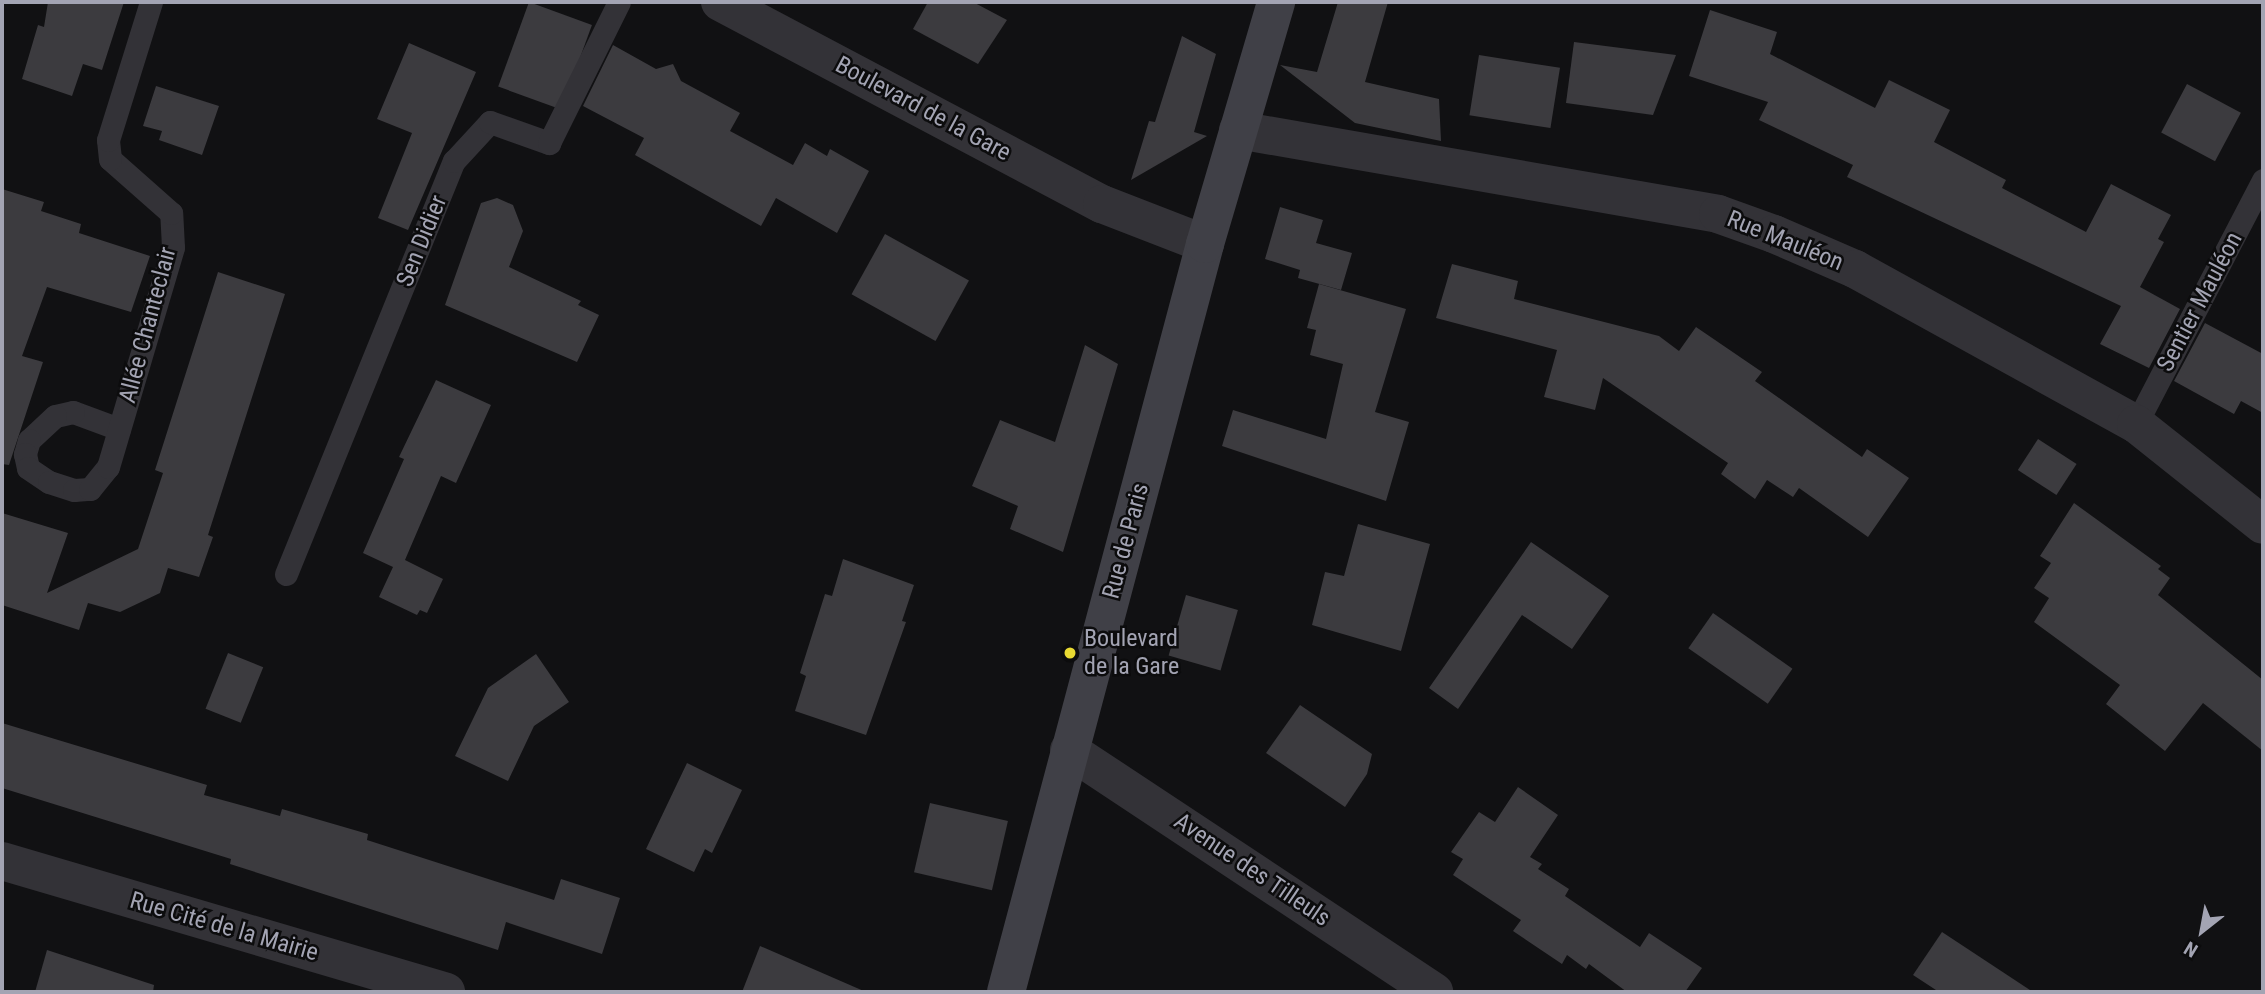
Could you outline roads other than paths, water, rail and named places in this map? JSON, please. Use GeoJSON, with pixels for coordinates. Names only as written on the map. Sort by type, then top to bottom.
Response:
{"type":"FeatureCollection","features":[{"type":"Feature","properties":{"kind":"street","name":"Boulevard de la Gare"},"geometry":{"type":"LineString","coordinates":[[720,2],[1102,204],[1205,244]]}},
{"type":"Feature","properties":{"kind":"street","name":"Rue de Paris"},"geometry":{"type":"LineString","coordinates":[[1006,992],[1205,244],[1276,2]]}},
{"type":"Feature","properties":{"kind":"street","name":"Rue Mauléon"},"geometry":{"type":"LineString","coordinates":[[1238,130],[1718,214],[1855,269],[2136,424],[2263,525]]}},
{"type":"Feature","properties":{"kind":"street","name":"Avenue des Tilleuls"},"geometry":{"type":"LineString","coordinates":[[1069,750],[1434,992]]}},
{"type":"Feature","properties":{"kind":"street","name":"Rue Cité de la Mairie"},"geometry":{"type":"LineString","coordinates":[[2,861],[446,992]]}},
{"type":"Feature","properties":{"kind":"lane","name":"Allée Chanteclair"},"geometry":{"type":"LineString","coordinates":[[119,429],[173,247],[171,213],[110,159],[108,140],[151,2]]}},
{"type":"Feature","properties":{"kind":"lane","name":"Sen Didier"},"geometry":{"type":"LineString","coordinates":[[286,574],[454,161],[490,122],[549,143],[619,2]]}},
{"type":"Feature","properties":{"kind":"lane","name":"Sentier Mauléon"},"geometry":{"type":"LineString","coordinates":[[2136,424],[2263,180]]}},
{"type":"Feature","properties":{"kind":"place","name":"Boulevard de la Gare"},"geometry":{"type":"Point","coordinates":[1070,653]}}]}
